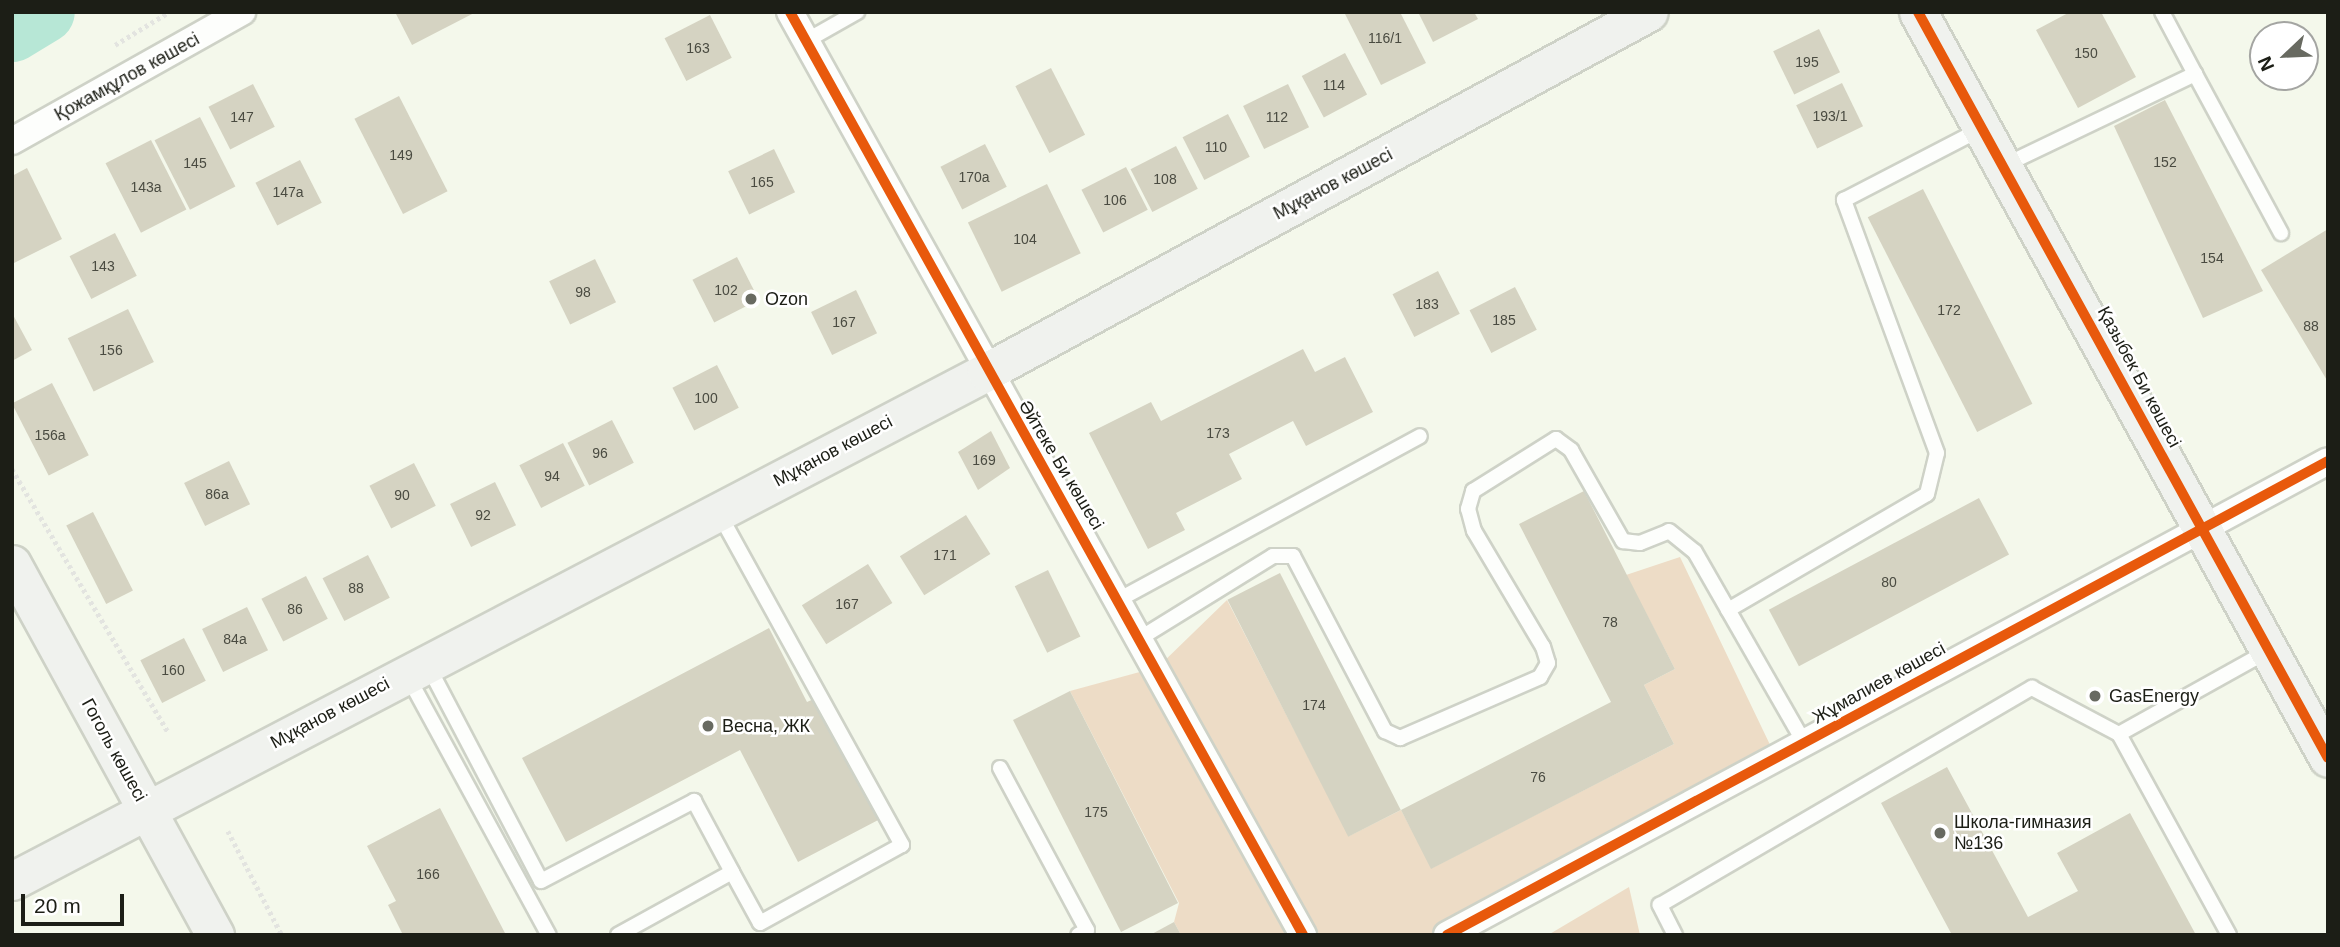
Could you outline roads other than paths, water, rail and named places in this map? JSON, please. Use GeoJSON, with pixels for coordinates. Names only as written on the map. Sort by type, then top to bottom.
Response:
{"type":"FeatureCollection","features":[{"type":"Feature","properties":{"kind":"main road","name":"Мұқанов көшесі"},"geometry":{"type":"LineString","coordinates":[[12,881],[986,372],[1649,12]]}},
{"type":"Feature","properties":{"kind":"main road","name":"Қазыбек Би көшесі"},"geometry":{"type":"LineString","coordinates":[[1918,12],[2328,758]]}},
{"type":"Feature","properties":{"kind":"main road","name":"Гоголь көшесі"},"geometry":{"type":"LineString","coordinates":[[12,564],[215,935]]}},
{"type":"Feature","properties":{"kind":"street","name":"Қожамқұлов көшесі"},"geometry":{"type":"LineString","coordinates":[[12,141],[242,12]]}},
{"type":"Feature","properties":{"kind":"street","name":"Әйтеке Би көшесі"},"geometry":{"type":"LineString","coordinates":[[790,12],[986,372],[1142,637],[1303,935]]}},
{"type":"Feature","properties":{"kind":"street","name":"Жұмалиев көшесі"},"geometry":{"type":"LineString","coordinates":[[1447,935],[1805,744],[2199,526],[2328,461]]}},
{"type":"Feature","properties":{"kind":"lane"},"geometry":{"type":"LineString","coordinates":[[806,41],[856,12]]}},
{"type":"Feature","properties":{"kind":"lane"},"geometry":{"type":"LineString","coordinates":[[2162,12],[2281,233]]}},
{"type":"Feature","properties":{"kind":"lane"},"geometry":{"type":"LineString","coordinates":[[2005,166],[2195,74]]}},
{"type":"Feature","properties":{"kind":"lane"},"geometry":{"type":"LineString","coordinates":[[1728,610],[1927,494],[1937,453],[1844,200],[1983,127]]}},
{"type":"Feature","properties":{"kind":"lane"},"geometry":{"type":"LineString","coordinates":[[1120,599],[1420,436]]}},
{"type":"Feature","properties":{"kind":"lane"},"geometry":{"type":"LineString","coordinates":[[1142,637],[1273,556],[1293,556],[1385,732],[1400,738],[1540,677],[1548,663],[1543,647],[1474,531],[1468,509],[1473,491],[1556,439],[1571,450],[1623,541],[1640,543],[1669,531],[1695,552],[1805,744]]}},
{"type":"Feature","properties":{"kind":"lane"},"geometry":{"type":"LineString","coordinates":[[416,668],[541,881],[694,801],[761,923],[902,845],[718,511]]}},
{"type":"Feature","properties":{"kind":"lane"},"geometry":{"type":"LineString","coordinates":[[2119,734],[2268,651]]}},
{"type":"Feature","properties":{"kind":"lane"},"geometry":{"type":"LineString","coordinates":[[416,668],[549,935]]}},
{"type":"Feature","properties":{"kind":"lane"},"geometry":{"type":"LineString","coordinates":[[1675,935],[1660,905],[2032,688],[2119,734],[2229,935]]}},
{"type":"Feature","properties":{"kind":"lane"},"geometry":{"type":"LineString","coordinates":[[1000,768],[1087,930],[1078,935]]}},
{"type":"Feature","properties":{"kind":"lane"},"geometry":{"type":"LineString","coordinates":[[618,935],[732,872]]}},
{"type":"Feature","properties":{"kind":"waterway"},"geometry":{"type":"LineString","coordinates":[[12,31],[44,12]]}},
{"type":"Feature","properties":{"kind":"place","name":"Ozon"},"geometry":{"type":"Point","coordinates":[751,299]}},
{"type":"Feature","properties":{"kind":"place","name":"GasEnergy"},"geometry":{"type":"Point","coordinates":[2095,696]}},
{"type":"Feature","properties":{"kind":"place","name":"Весна, ЖК"},"geometry":{"type":"Point","coordinates":[708,726]}},
{"type":"Feature","properties":{"kind":"place","name":"Школа-гимназия №136"},"geometry":{"type":"Point","coordinates":[1940,833]}}]}
